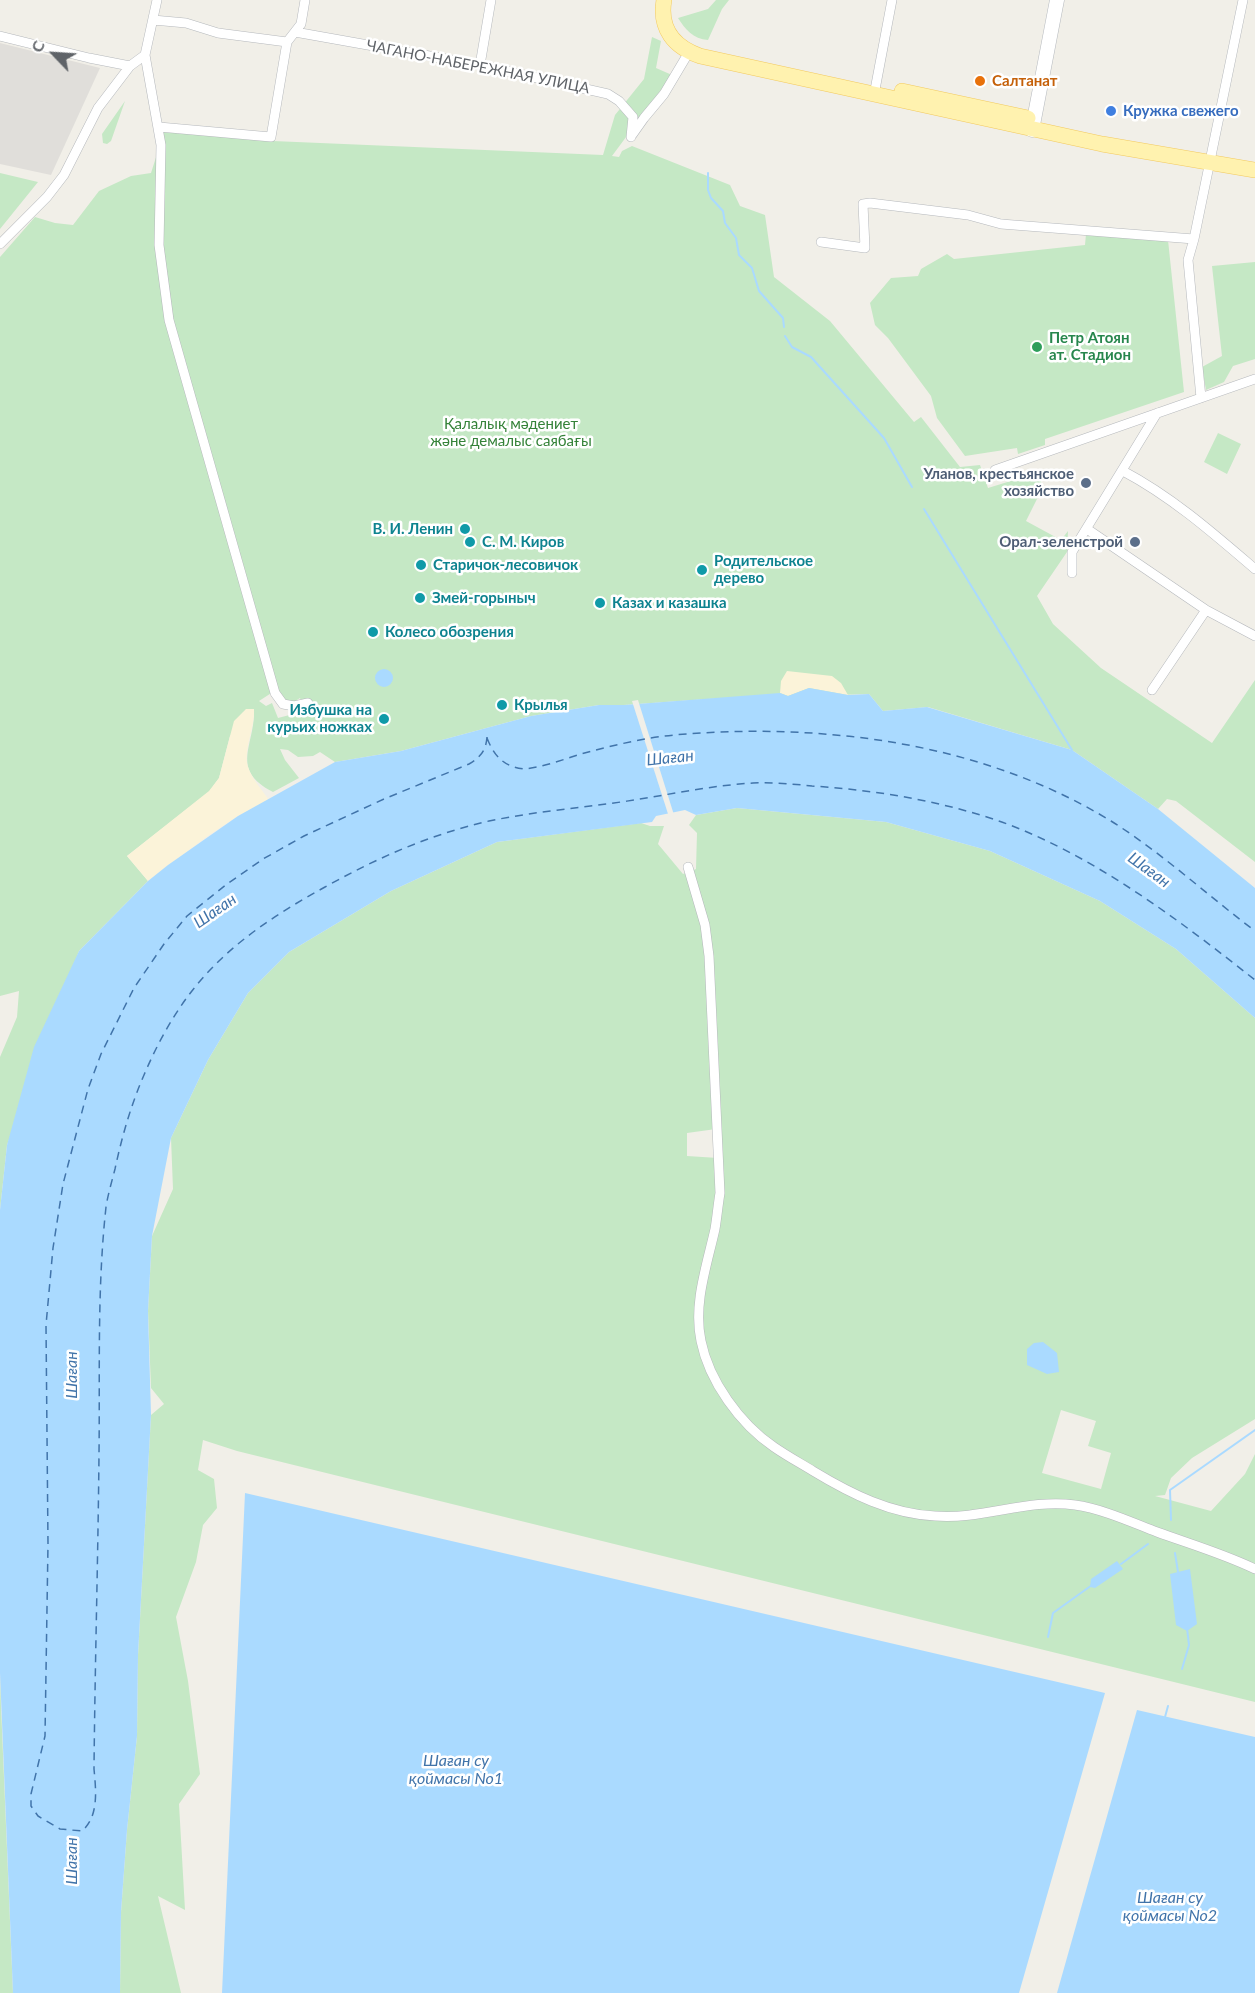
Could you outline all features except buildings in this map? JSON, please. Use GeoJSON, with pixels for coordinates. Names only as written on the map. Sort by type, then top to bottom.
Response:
{"type":"FeatureCollection","features":[{"type":"Feature","properties":{"kind":"main road"},"geometry":{"type":"LineString","coordinates":[[664,0],[671,27],[698,46],[837,77],[875,90]]}},
{"type":"Feature","properties":{"kind":"main road"},"geometry":{"type":"LineString","coordinates":[[673,0],[671,39],[689,52],[1255,170]]}},
{"type":"Feature","properties":{"kind":"main road"},"geometry":{"type":"LineString","coordinates":[[1033,124],[1057,0]]}},
{"type":"Feature","properties":{"kind":"main road"},"geometry":{"type":"LineString","coordinates":[[1210,159],[1255,162]]}},
{"type":"Feature","properties":{"kind":"street"},"geometry":{"type":"LineString","coordinates":[[157,0],[145,55],[161,145],[159,245],[169,320],[275,693],[283,704],[294,706],[308,704]]}},
{"type":"Feature","properties":{"kind":"street"},"geometry":{"type":"LineString","coordinates":[[159,127],[272,137],[287,42],[300,24],[305,0]]}},
{"type":"Feature","properties":{"kind":"street"},"geometry":{"type":"LineString","coordinates":[[480,65],[491,0]]}},
{"type":"Feature","properties":{"kind":"street"},"geometry":{"type":"LineString","coordinates":[[875,90],[892,0]]}},
{"type":"Feature","properties":{"kind":"street"},"geometry":{"type":"LineString","coordinates":[[1201,398],[1188,260],[1244,0]]}},
{"type":"Feature","properties":{"kind":"street"},"geometry":{"type":"LineString","coordinates":[[153,20],[186,23],[218,33],[287,42]]}},
{"type":"Feature","properties":{"kind":"street","name":"ЧАГАНО-НАБЕРЕЖНАЯ УЛИЦА"},"geometry":{"type":"LineString","coordinates":[[295,32],[480,65],[608,94],[619,101],[633,117],[631,137],[664,94],[689,52]]}},
{"type":"Feature","properties":{"kind":"street"},"geometry":{"type":"LineString","coordinates":[[0,36],[130,66]]}},
{"type":"Feature","properties":{"kind":"street"},"geometry":{"type":"LineString","coordinates":[[0,244],[47,197],[64,175],[98,108],[130,66],[145,55]]}},
{"type":"Feature","properties":{"kind":"street"},"geometry":{"type":"LineString","coordinates":[[821,242],[866,248],[863,204],[870,203],[968,214],[1001,224],[1194,239]]}},
{"type":"Feature","properties":{"kind":"street"},"geometry":{"type":"LineString","coordinates":[[995,470],[1255,379]]}},
{"type":"Feature","properties":{"kind":"street"},"geometry":{"type":"LineString","coordinates":[[1072,573],[1072,552],[1124,471],[1157,413]]}},
{"type":"Feature","properties":{"kind":"street"},"geometry":{"type":"LineString","coordinates":[[1124,471],[1179,505],[1255,569]]}},
{"type":"Feature","properties":{"kind":"street"},"geometry":{"type":"LineString","coordinates":[[1087,528],[1206,610],[1255,636]]}},
{"type":"Feature","properties":{"kind":"street"},"geometry":{"type":"LineString","coordinates":[[1152,690],[1206,610]]}},
{"type":"Feature","properties":{"kind":"street"},"geometry":{"type":"LineString","coordinates":[[688,867],[705,926],[709,956],[720,1193],[716,1226],[703,1282],[699,1317],[700,1340],[717,1383],[735,1409],[773,1446],[848,1491],[889,1508],[937,1517],[987,1514],[1046,1505],[1076,1505],[1133,1523],[1255,1569]]}},
{"type":"Feature","properties":{"kind":"shaded area"},"geometry":{"type":"Polygon","coordinates":[[[0,43],[100,68],[51,175],[0,164],[0,43]]]}},
{"type":"Feature","properties":{"kind":"green space"},"geometry":{"type":"Polygon","coordinates":[[[716,0],[729,0],[722,9],[708,40],[690,33],[678,18],[708,9],[716,0]]]}},
{"type":"Feature","properties":{"kind":"green space","name":"Қалалық мәдениет және демалыс саябағы"},"geometry":{"type":"Polygon","coordinates":[[[652,37],[661,41],[656,68],[672,75],[612,156],[619,157],[622,151],[632,146],[730,185],[740,206],[765,215],[774,277],[830,321],[914,422],[921,417],[960,467],[980,465],[988,488],[1040,472],[1042,489],[1026,521],[1061,540],[1068,531],[1067,552],[1037,596],[1053,624],[1101,668],[1212,743],[1255,680],[1255,862],[1176,801],[1167,799],[1158,809],[1072,750],[928,707],[883,711],[869,694],[599,705],[531,716],[401,751],[335,762],[320,752],[313,756],[298,757],[288,750],[280,749],[285,760],[299,778],[273,792],[252,775],[248,765],[247,756],[254,710],[230,736],[219,778],[209,792],[127,856],[148,881],[79,951],[7,1145],[0,1210],[0,1057],[17,1017],[19,991],[0,996],[0,257],[35,217],[73,225],[99,191],[131,176],[151,173],[164,132],[273,141],[603,155],[615,115],[644,79],[652,37]],[[276,690],[259,701],[266,706],[272,703],[278,718],[305,711],[300,698],[294,702],[284,701],[276,690]]]}},
{"type":"Feature","properties":{"kind":"green space"},"geometry":{"type":"Polygon","coordinates":[[[125,101],[111,141],[107,144],[103,143],[102,134],[125,101]]]}},
{"type":"Feature","properties":{"kind":"green space"},"geometry":{"type":"Polygon","coordinates":[[[0,173],[38,182],[0,229],[0,173]]]}},
{"type":"Feature","properties":{"kind":"green space","name":"Петр Атоян ат. Стадион"},"geometry":{"type":"Polygon","coordinates":[[[1086,234],[1168,240],[1184,392],[1045,439],[1045,445],[1018,454],[1017,448],[965,456],[937,418],[931,396],[888,338],[875,325],[870,303],[891,278],[918,276],[921,269],[947,254],[954,259],[1085,245],[1086,234]]]}},
{"type":"Feature","properties":{"kind":"green space"},"geometry":{"type":"Polygon","coordinates":[[[1255,262],[1255,359],[1233,366],[1224,382],[1206,390],[1202,367],[1222,356],[1212,266],[1255,262]]]}},
{"type":"Feature","properties":{"kind":"green space"},"geometry":{"type":"Polygon","coordinates":[[[1218,433],[1241,444],[1227,474],[1204,462],[1218,433]]]}},
{"type":"Feature","properties":{"kind":"green space"},"geometry":{"type":"Polygon","coordinates":[[[737,808],[886,822],[990,851],[1100,901],[1176,949],[1255,1018],[1255,1419],[1192,1458],[1171,1478],[1165,1495],[1155,1496],[1211,1511],[1245,1474],[1255,1454],[1255,1702],[237,1451],[203,1440],[198,1470],[214,1479],[217,1508],[203,1525],[196,1562],[176,1617],[188,1681],[200,1774],[179,1804],[185,1910],[158,1896],[181,1993],[120,1993],[121,1912],[137,1736],[138,1655],[151,1415],[164,1404],[151,1388],[148,1311],[152,1236],[173,1189],[171,1138],[208,1060],[248,993],[289,952],[391,891],[497,842],[641,823],[650,826],[664,826],[658,844],[683,874],[696,869],[697,833],[689,825],[696,815],[737,808]],[[716,1129],[687,1133],[687,1156],[718,1158],[716,1129]],[[1061,1410],[1042,1473],[1101,1489],[1111,1453],[1088,1446],[1096,1421],[1061,1410]]]}},
{"type":"Feature","properties":{"kind":"green space"},"geometry":{"type":"Polygon","coordinates":[[[0,1673],[1,1706],[13,1993],[0,1993],[0,1673]]]}},
{"type":"Feature","properties":{"kind":"sand"},"geometry":{"type":"Polygon","coordinates":[[[787,671],[832,676],[841,683],[848,695],[809,688],[788,696],[780,693],[781,681],[787,671]]]}},
{"type":"Feature","properties":{"kind":"sand"},"geometry":{"type":"Polygon","coordinates":[[[246,709],[254,709],[247,754],[248,767],[269,800],[209,835],[148,881],[127,856],[209,791],[219,778],[234,721],[246,709]]]}},
{"type":"Feature","properties":{"kind":"water"},"geometry":{"type":"Polygon","coordinates":[[[384,669],[390,672],[393,678],[390,684],[384,687],[378,684],[375,678],[378,672],[384,669]]]}},
{"type":"Feature","properties":{"kind":"water","name":"Шаған"},"geometry":{"type":"Polygon","coordinates":[[[809,688],[848,695],[869,694],[883,711],[927,707],[1072,750],[1158,809],[1255,888],[1255,1018],[1176,949],[1100,901],[990,851],[886,822],[737,808],[696,815],[685,810],[656,816],[652,822],[497,842],[391,891],[289,952],[248,993],[208,1060],[171,1138],[152,1236],[148,1311],[151,1415],[138,1655],[137,1736],[121,1912],[120,1993],[13,1993],[0,1673],[0,1210],[7,1145],[34,1047],[79,951],[148,881],[168,865],[238,816],[335,762],[401,751],[531,716],[599,705],[780,693],[788,696],[809,688]]]}},
{"type":"Feature","properties":{"kind":"water"},"geometry":{"type":"Polygon","coordinates":[[[1043,1342],[1057,1353],[1059,1372],[1047,1374],[1027,1365],[1027,1349],[1034,1343],[1043,1342]]]}},
{"type":"Feature","properties":{"kind":"water","name":"Шаған су қоймасы No1"},"geometry":{"type":"Polygon","coordinates":[[[245,1493],[1105,1693],[1019,1993],[222,1993],[245,1493]]]}},
{"type":"Feature","properties":{"kind":"water"},"geometry":{"type":"Polygon","coordinates":[[[1117,1561],[1123,1569],[1095,1588],[1090,1587],[1091,1579],[1117,1561]]]}},
{"type":"Feature","properties":{"kind":"water"},"geometry":{"type":"Polygon","coordinates":[[[1190,1569],[1197,1624],[1187,1631],[1176,1625],[1170,1574],[1190,1569]]]}},
{"type":"Feature","properties":{"kind":"water","name":"Шаған су қоймасы No2"},"geometry":{"type":"Polygon","coordinates":[[[1137,1710],[1255,1737],[1255,1993],[1057,1993],[1137,1710]]]}},
{"type":"Feature","properties":{"kind":"pier"},"geometry":{"type":"Polygon","coordinates":[[[638,700],[674,815],[669,817],[632,701],[638,700]]]}},
{"type":"Feature","properties":{"kind":"waterway"},"geometry":{"type":"LineString","coordinates":[[708,173],[708,190],[711,198],[723,211],[725,223],[736,238],[739,255],[752,268],[759,291],[783,318],[784,327]]}},
{"type":"Feature","properties":{"kind":"waterway"},"geometry":{"type":"LineString","coordinates":[[785,336],[792,347],[811,357],[884,438],[912,487]]}},
{"type":"Feature","properties":{"kind":"waterway"},"geometry":{"type":"LineString","coordinates":[[924,509],[1072,750]]}},
{"type":"Feature","properties":{"kind":"waterway"},"geometry":{"type":"LineString","coordinates":[[1171,1520],[1170,1490],[1255,1430]]}},
{"type":"Feature","properties":{"kind":"waterway"},"geometry":{"type":"LineString","coordinates":[[1121,1564],[1148,1544]]}},
{"type":"Feature","properties":{"kind":"waterway"},"geometry":{"type":"LineString","coordinates":[[1175,1553],[1178,1572]]}},
{"type":"Feature","properties":{"kind":"waterway"},"geometry":{"type":"LineString","coordinates":[[1048,1637],[1053,1613],[1092,1585]]}},
{"type":"Feature","properties":{"kind":"waterway"},"geometry":{"type":"LineString","coordinates":[[1182,1669],[1189,1645],[1187,1628]]}},
{"type":"Feature","properties":{"kind":"waterway"},"geometry":{"type":"LineString","coordinates":[[1165,1717],[1168,1706]]}},
{"type":"Feature","properties":{"kind":"ferry route"},"geometry":{"type":"LineString","coordinates":[[487,738],[501,760],[511,766],[524,769],[638,740],[674,735],[730,732],[787,732],[843,736],[900,744],[955,756],[1009,772],[1061,794],[1111,821],[1166,860],[1255,931]]}},
{"type":"Feature","properties":{"kind":"ferry route"},"geometry":{"type":"LineString","coordinates":[[487,737],[482,753],[469,764],[384,799],[304,836],[263,859],[187,916],[164,944],[134,988],[101,1054],[88,1089],[63,1184],[53,1248],[46,1325],[48,1544],[45,1736],[31,1794],[31,1806],[38,1816],[60,1829],[82,1831],[91,1818],[95,1803],[100,1299],[108,1197],[131,1109],[165,1031],[192,991],[225,955],[280,913],[345,876],[405,848],[489,821],[716,787],[782,783],[905,797],[973,813],[1031,834],[1065,850],[1132,889],[1255,980]]}},
{"type":"Feature","properties":{"kind":"place","name":"Салтанат"},"geometry":{"type":"Point","coordinates":[980,81]}},
{"type":"Feature","properties":{"kind":"place","name":"Кружка свежего"},"geometry":{"type":"Point","coordinates":[1111,111]}},
{"type":"Feature","properties":{"kind":"place","name":"Петр Атоян ат. Стадион"},"geometry":{"type":"Point","coordinates":[1037,347]}},
{"type":"Feature","properties":{"kind":"place","name":"Уланов, крестьянское хозяйство"},"geometry":{"type":"Point","coordinates":[1086,483]}},
{"type":"Feature","properties":{"kind":"place","name":"В. И. Ленин"},"geometry":{"type":"Point","coordinates":[465,529]}},
{"type":"Feature","properties":{"kind":"place","name":"С. М. Киров"},"geometry":{"type":"Point","coordinates":[470,542]}},
{"type":"Feature","properties":{"kind":"place","name":"Орал-зеленстрой"},"geometry":{"type":"Point","coordinates":[1135,542]}},
{"type":"Feature","properties":{"kind":"place","name":"Старичок-лесовичок"},"geometry":{"type":"Point","coordinates":[421,565]}},
{"type":"Feature","properties":{"kind":"place","name":"Родительское дерево"},"geometry":{"type":"Point","coordinates":[702,570]}},
{"type":"Feature","properties":{"kind":"place","name":"Змей-горыныч"},"geometry":{"type":"Point","coordinates":[420,598]}},
{"type":"Feature","properties":{"kind":"place","name":"Казах и казашка"},"geometry":{"type":"Point","coordinates":[600,603]}},
{"type":"Feature","properties":{"kind":"place","name":"Колесо обозрения"},"geometry":{"type":"Point","coordinates":[373,632]}},
{"type":"Feature","properties":{"kind":"place","name":"Крылья"},"geometry":{"type":"Point","coordinates":[502,705]}},
{"type":"Feature","properties":{"kind":"place","name":"Избушка на курьих ножках"},"geometry":{"type":"Point","coordinates":[384,719]}}]}
